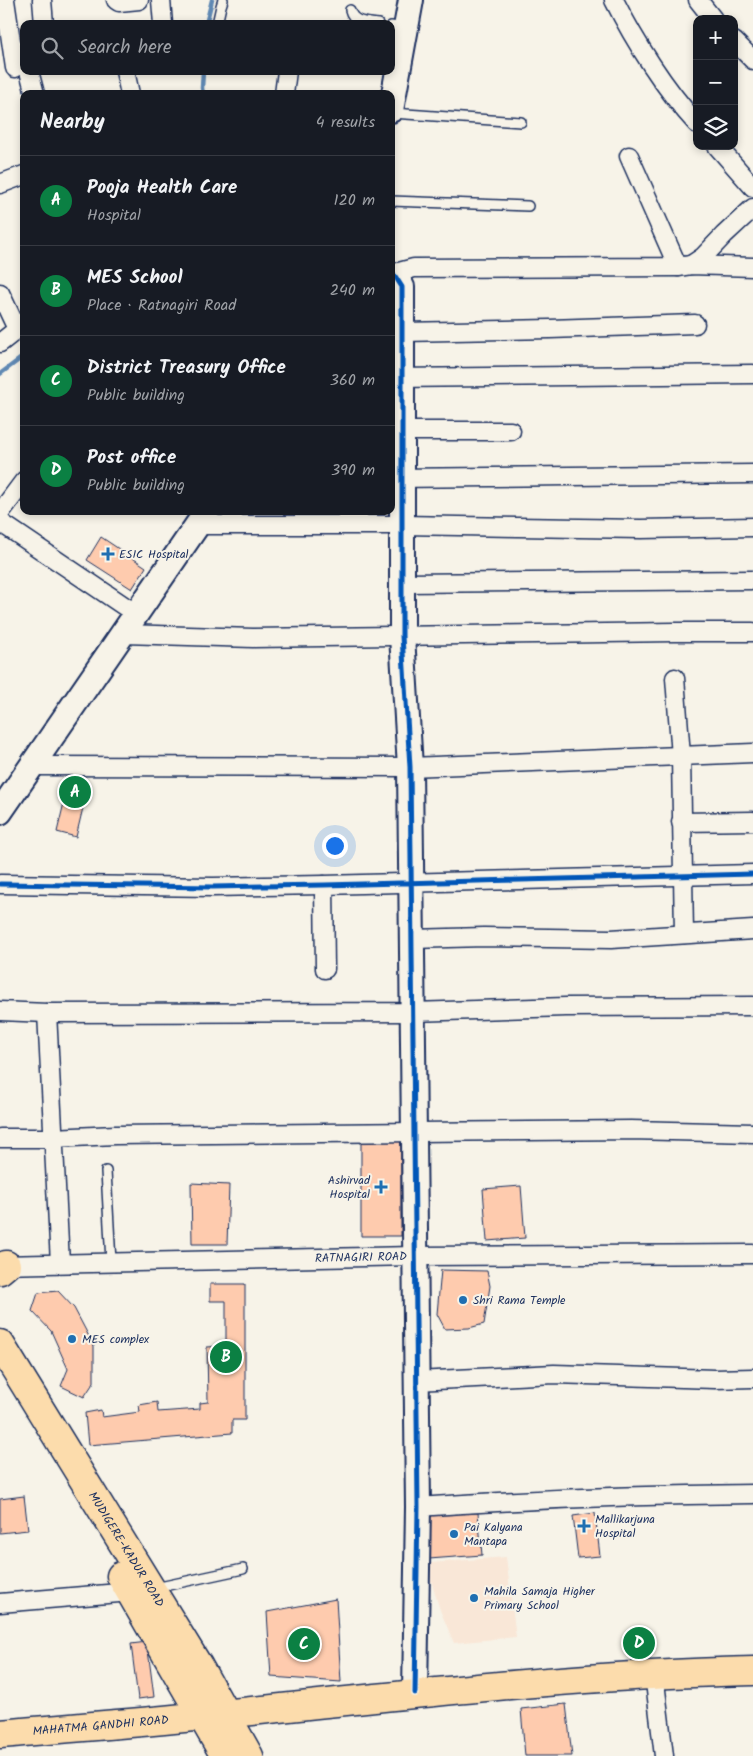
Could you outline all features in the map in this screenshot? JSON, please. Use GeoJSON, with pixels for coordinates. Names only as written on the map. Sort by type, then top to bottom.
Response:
{"type":"FeatureCollection","features":[{"type":"Feature","properties":{"kind":"main road","name":"MUDIGERE-KADUR ROAD"},"geometry":{"type":"LineString","coordinates":[[0,1344],[215,1715],[249,1756]]}},
{"type":"Feature","properties":{"kind":"main road","name":"MUDIGERE-KADUR ROAD"},"geometry":{"type":"LineString","coordinates":[[0,1379],[141,1590]]}},
{"type":"Feature","properties":{"kind":"main road","name":"MAHATMA GANDHI ROAD"},"geometry":{"type":"LineString","coordinates":[[0,1734],[215,1715],[415,1693],[654,1674],[753,1671]]}},
{"type":"Feature","properties":{"kind":"main road","name":"MUDIGERE-KADUR ROAD"},"geometry":{"type":"LineString","coordinates":[[215,1715],[225,1756]]}},
{"type":"Feature","properties":{"kind":"street"},"geometry":{"type":"LineString","coordinates":[[5,0],[17,69]]}},
{"type":"Feature","properties":{"kind":"street"},"geometry":{"type":"LineString","coordinates":[[42,0],[44,20]]}},
{"type":"Feature","properties":{"kind":"street"},"geometry":{"type":"LineString","coordinates":[[116,0],[120,2],[139,0]]}},
{"type":"Feature","properties":{"kind":"street"},"geometry":{"type":"LineString","coordinates":[[161,0],[163,20]]}},
{"type":"Feature","properties":{"kind":"street"},"geometry":{"type":"LineString","coordinates":[[395,73],[399,27],[411,0]]}},
{"type":"Feature","properties":{"kind":"street"},"geometry":{"type":"LineString","coordinates":[[614,0],[625,23],[678,103],[693,120]]}},
{"type":"Feature","properties":{"kind":"street"},"geometry":{"type":"LineString","coordinates":[[698,0],[710,15]]}},
{"type":"Feature","properties":{"kind":"street"},"geometry":{"type":"LineString","coordinates":[[738,45],[753,60]]}},
{"type":"Feature","properties":{"kind":"street"},"geometry":{"type":"LineString","coordinates":[[21,75],[32,90]]}},
{"type":"Feature","properties":{"kind":"street"},"geometry":{"type":"LineString","coordinates":[[126,75],[129,90]]}},
{"type":"Feature","properties":{"kind":"street"},"geometry":{"type":"LineString","coordinates":[[285,90],[286,75]]}},
{"type":"Feature","properties":{"kind":"street"},"geometry":{"type":"LineString","coordinates":[[393,90],[395,75]]}},
{"type":"Feature","properties":{"kind":"street"},"geometry":{"type":"LineString","coordinates":[[720,150],[753,187]]}},
{"type":"Feature","properties":{"kind":"street"},"geometry":{"type":"LineString","coordinates":[[630,156],[685,266]]}},
{"type":"Feature","properties":{"kind":"street"},"geometry":{"type":"LineString","coordinates":[[0,184],[20,176]]}},
{"type":"Feature","properties":{"kind":"street"},"geometry":{"type":"LineString","coordinates":[[685,266],[704,257],[753,208]]}},
{"type":"Feature","properties":{"kind":"street"},"geometry":{"type":"LineString","coordinates":[[395,274],[414,268],[753,267]]}},
{"type":"Feature","properties":{"kind":"street"},"geometry":{"type":"LineString","coordinates":[[395,278],[402,287],[403,332],[397,378],[397,478],[402,525],[402,636],[410,767],[418,1507],[415,1693]]}},
{"type":"Feature","properties":{"kind":"street"},"geometry":{"type":"LineString","coordinates":[[0,293],[20,324]]}},
{"type":"Feature","properties":{"kind":"street"},"geometry":{"type":"LineString","coordinates":[[403,332],[695,324]]}},
{"type":"Feature","properties":{"kind":"street"},"geometry":{"type":"LineString","coordinates":[[0,343],[20,327]]}},
{"type":"Feature","properties":{"kind":"street"},"geometry":{"type":"LineString","coordinates":[[397,378],[753,374]]}},
{"type":"Feature","properties":{"kind":"street"},"geometry":{"type":"LineString","coordinates":[[397,431],[510,431]]}},
{"type":"Feature","properties":{"kind":"street"},"geometry":{"type":"LineString","coordinates":[[397,478],[753,474]]}},
{"type":"Feature","properties":{"kind":"street"},"geometry":{"type":"LineString","coordinates":[[0,513],[20,486]]}},
{"type":"Feature","properties":{"kind":"street"},"geometry":{"type":"LineString","coordinates":[[0,812],[203,518],[402,525],[641,529],[753,527]]}},
{"type":"Feature","properties":{"kind":"street"},"geometry":{"type":"LineString","coordinates":[[0,522],[136,614]]}},
{"type":"Feature","properties":{"kind":"street"},"geometry":{"type":"LineString","coordinates":[[402,583],[753,580]]}},
{"type":"Feature","properties":{"kind":"street"},"geometry":{"type":"LineString","coordinates":[[124,634],[253,638],[753,632]]}},
{"type":"Feature","properties":{"kind":"street"},"geometry":{"type":"LineString","coordinates":[[675,678],[681,756],[684,934]]}},
{"type":"Feature","properties":{"kind":"street"},"geometry":{"type":"LineString","coordinates":[[30,766],[410,767],[753,754]]}},
{"type":"Feature","properties":{"kind":"street"},"geometry":{"type":"LineString","coordinates":[[681,822],[753,821]]}},
{"type":"Feature","properties":{"kind":"street"},"geometry":{"type":"LineString","coordinates":[[0,884],[204,886],[411,884],[753,874]]}},
{"type":"Feature","properties":{"kind":"street"},"geometry":{"type":"LineString","coordinates":[[324,885],[325,969]]}},
{"type":"Feature","properties":{"kind":"street"},"geometry":{"type":"LineString","coordinates":[[412,939],[484,937],[611,939],[753,930]]}},
{"type":"Feature","properties":{"kind":"street"},"geometry":{"type":"LineString","coordinates":[[0,1010],[47,1012],[413,1012],[566,1007],[753,1006]]}},
{"type":"Feature","properties":{"kind":"street"},"geometry":{"type":"LineString","coordinates":[[47,1012],[60,1263]]}},
{"type":"Feature","properties":{"kind":"street"},"geometry":{"type":"LineString","coordinates":[[0,1138],[115,1135],[631,1130],[753,1133]]}},
{"type":"Feature","properties":{"kind":"street","name":"RATNAGIRI ROAD"},"geometry":{"type":"LineString","coordinates":[[2,1267],[60,1263],[414,1256],[753,1254]]}},
{"type":"Feature","properties":{"kind":"street"},"geometry":{"type":"LineString","coordinates":[[416,1381],[554,1374],[715,1379],[753,1378]]}},
{"type":"Feature","properties":{"kind":"street"},"geometry":{"type":"LineString","coordinates":[[418,1507],[649,1495],[753,1494]]}},
{"type":"Feature","properties":{"kind":"street"},"geometry":{"type":"LineString","coordinates":[[0,1602],[141,1590]]}},
{"type":"Feature","properties":{"kind":"street"},"geometry":{"type":"LineString","coordinates":[[654,1674],[664,1756]]}},
{"type":"Feature","properties":{"kind":"lane"},"geometry":{"type":"LineString","coordinates":[[218,20],[223,0]]}},
{"type":"Feature","properties":{"kind":"lane"},"geometry":{"type":"LineString","coordinates":[[350,10],[351,16],[355,20]]}},
{"type":"Feature","properties":{"kind":"lane"},"geometry":{"type":"LineString","coordinates":[[395,112],[521,122]]}},
{"type":"Feature","properties":{"kind":"lane"},"geometry":{"type":"LineString","coordinates":[[395,201],[528,206]]}},
{"type":"Feature","properties":{"kind":"lane"},"geometry":{"type":"LineString","coordinates":[[106,1171],[111,1262]]}},
{"type":"Feature","properties":{"kind":"lane"},"geometry":{"type":"LineString","coordinates":[[141,1590],[243,1569]]}},
{"type":"Feature","properties":{"kind":"shaded area","name":"Mahila Samaja Higher Primary School"},"geometry":{"type":"Polygon","coordinates":[[[506,1557],[516,1637],[454,1643],[440,1610],[429,1574],[431,1563],[506,1557]]]}},
{"type":"Feature","properties":{"kind":"building"},"geometry":{"type":"Polygon","coordinates":[[[101,537],[146,567],[132,589],[87,560],[101,537]]]}},
{"type":"Feature","properties":{"kind":"building"},"geometry":{"type":"Polygon","coordinates":[[[68,786],[87,791],[76,837],[57,832],[68,786]]]}},
{"type":"Feature","properties":{"kind":"building","name":"Ashirvad Hospital"},"geometry":{"type":"Polygon","coordinates":[[[361,1138],[401,1138],[401,1236],[361,1236],[361,1138]]]}},
{"type":"Feature","properties":{"kind":"building"},"geometry":{"type":"Polygon","coordinates":[[[191,1183],[229,1185],[227,1244],[192,1244],[191,1183]]]}},
{"type":"Feature","properties":{"kind":"building"},"geometry":{"type":"Polygon","coordinates":[[[521,1186],[525,1238],[487,1241],[483,1189],[521,1186]]]}},
{"type":"Feature","properties":{"kind":"building","name":"Shri Rama Temple"},"geometry":{"type":"Polygon","coordinates":[[[441,1270],[487,1271],[490,1286],[484,1324],[469,1328],[445,1329],[437,1314],[441,1270]]]}},
{"type":"Feature","properties":{"kind":"building"},"geometry":{"type":"Polygon","coordinates":[[[210,1284],[245,1284],[245,1420],[232,1420],[232,1433],[88,1445],[85,1413],[101,1410],[102,1417],[140,1412],[139,1405],[157,1402],[158,1412],[200,1409],[200,1403],[208,1402],[207,1347],[226,1346],[226,1301],[210,1301],[210,1284]]]}},
{"type":"Feature","properties":{"kind":"building","name":"MES complex"},"geometry":{"type":"Polygon","coordinates":[[[58,1291],[74,1308],[94,1346],[94,1382],[84,1397],[61,1386],[68,1369],[51,1331],[32,1311],[38,1293],[58,1291]]]}},
{"type":"Feature","properties":{"kind":"building"},"geometry":{"type":"Polygon","coordinates":[[[24,1496],[28,1530],[0,1533],[0,1499],[24,1496]]]}},
{"type":"Feature","properties":{"kind":"building","name":"Pai Kalyana Mantapa"},"geometry":{"type":"Polygon","coordinates":[[[478,1513],[482,1555],[429,1559],[426,1514],[478,1513]]]}},
{"type":"Feature","properties":{"kind":"building"},"geometry":{"type":"Polygon","coordinates":[[[595,1513],[600,1556],[578,1558],[573,1516],[595,1513]]]}},
{"type":"Feature","properties":{"kind":"building"},"geometry":{"type":"Polygon","coordinates":[[[336,1599],[341,1682],[271,1677],[267,1612],[336,1599]]]}},
{"type":"Feature","properties":{"kind":"building"},"geometry":{"type":"Polygon","coordinates":[[[147,1642],[154,1697],[138,1699],[131,1644],[147,1642]]]}},
{"type":"Feature","properties":{"kind":"building"},"geometry":{"type":"Polygon","coordinates":[[[566,1704],[572,1756],[525,1756],[521,1709],[566,1704]]]}},
{"type":"Feature","properties":{"kind":"waterway"},"geometry":{"type":"LineString","coordinates":[[207,20],[212,0]]}},
{"type":"Feature","properties":{"kind":"waterway"},"geometry":{"type":"LineString","coordinates":[[202,90],[203,75]]}},
{"type":"Feature","properties":{"kind":"waterway"},"geometry":{"type":"LineString","coordinates":[[0,374],[20,359]]}},
{"type":"Feature","properties":{"kind":"cycle path"},"geometry":{"type":"LineString","coordinates":[[395,276],[402,287],[402,636],[410,767],[418,1507],[415,1693]]}},
{"type":"Feature","properties":{"kind":"cycle path"},"geometry":{"type":"LineString","coordinates":[[0,884],[213,887],[753,874]]}},
{"type":"Feature","properties":{"kind":"place","name":"ESIC Hospital"},"geometry":{"type":"Point","coordinates":[108,554]}},
{"type":"Feature","properties":{"kind":"place","name":"Pooja Health Care"},"geometry":{"type":"Point","coordinates":[75,792]}},
{"type":"Feature","properties":{"kind":"place","name":"Ashirvad Hospital"},"geometry":{"type":"Point","coordinates":[381,1187]}},
{"type":"Feature","properties":{"kind":"place","name":"Shri Rama Temple"},"geometry":{"type":"Point","coordinates":[463,1300]}},
{"type":"Feature","properties":{"kind":"place","name":"MES complex"},"geometry":{"type":"Point","coordinates":[72,1339]}},
{"type":"Feature","properties":{"kind":"place","name":"MES School"},"geometry":{"type":"Point","coordinates":[226,1357]}},
{"type":"Feature","properties":{"kind":"place","name":"Mallikarjuna Hospital"},"geometry":{"type":"Point","coordinates":[584,1526]}},
{"type":"Feature","properties":{"kind":"place","name":"Pai Kalyana Mantapa"},"geometry":{"type":"Point","coordinates":[454,1534]}},
{"type":"Feature","properties":{"kind":"place","name":"Mahila Samaja Higher Primary School"},"geometry":{"type":"Point","coordinates":[474,1598]}},
{"type":"Feature","properties":{"kind":"place","name":"Post office"},"geometry":{"type":"Point","coordinates":[639,1643]}},
{"type":"Feature","properties":{"kind":"place","name":"District Treasury Office"},"geometry":{"type":"Point","coordinates":[304,1644]}}]}
